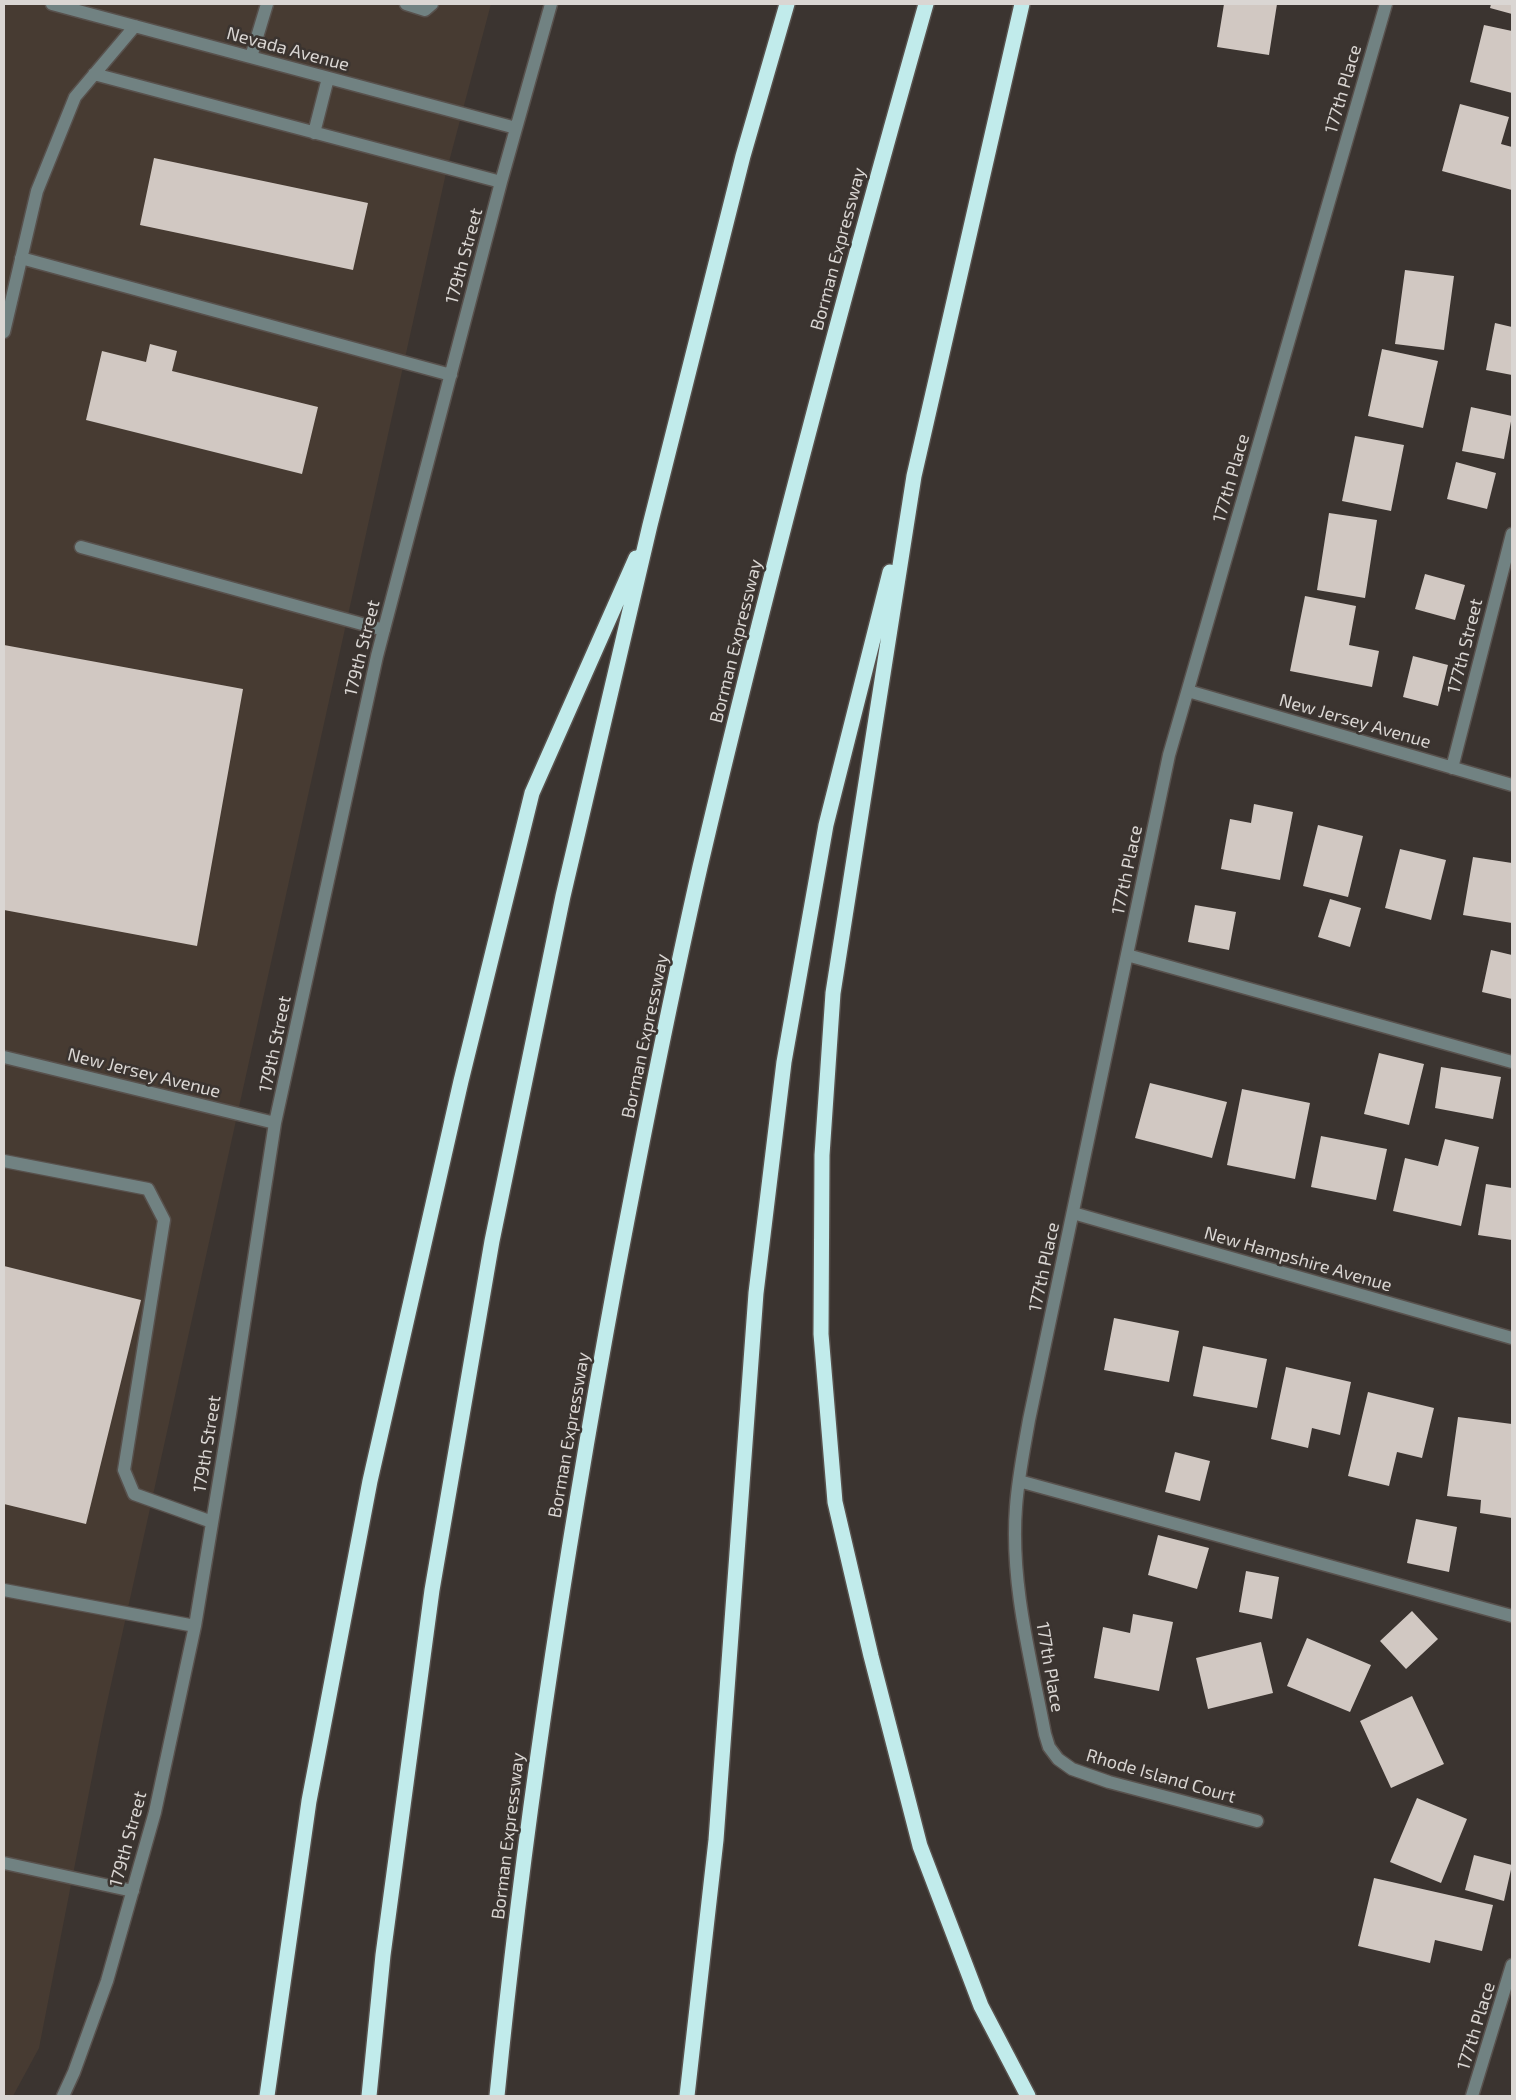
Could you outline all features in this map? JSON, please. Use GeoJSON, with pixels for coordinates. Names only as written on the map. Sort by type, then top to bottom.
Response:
{"type":"FeatureCollection","features":[{"type":"Feature","properties":{"kind":"highway"},"geometry":{"type":"LineString","coordinates":[[369,2096],[383,1955],[432,1590],[492,1241],[563,896],[650,525],[743,156],[787,4]]}},
{"type":"Feature","properties":{"kind":"highway","name":"Borman Expressway"},"geometry":{"type":"LineString","coordinates":[[497,2096],[510,1966],[541,1721],[592,1405],[638,1163],[699,871],[776,552],[851,268],[926,4]]}},
{"type":"Feature","properties":{"kind":"highway"},"geometry":{"type":"LineString","coordinates":[[688,2096],[716,1840],[756,1293],[784,1062],[826,825],[914,476],[1022,4]]}},
{"type":"Feature","properties":{"kind":"highway"},"geometry":{"type":"LineString","coordinates":[[914,476],[833,992],[822,1155],[821,1334],[835,1502],[871,1656],[920,1846],[981,2006],[1028,2096]]}},
{"type":"Feature","properties":{"kind":"highway"},"geometry":{"type":"LineString","coordinates":[[267,2096],[309,1801],[365,1510],[461,1082],[532,793],[650,525]]}},
{"type":"Feature","properties":{"kind":"street","name":"Nevada Avenue"},"geometry":{"type":"LineString","coordinates":[[52,4],[516,128]]}},
{"type":"Feature","properties":{"kind":"street"},"geometry":{"type":"LineString","coordinates":[[251,57],[267,4]]}},
{"type":"Feature","properties":{"kind":"street"},"geometry":{"type":"LineString","coordinates":[[406,4],[425,10],[432,4]]}},
{"type":"Feature","properties":{"kind":"street","name":"179th Street"},"geometry":{"type":"LineString","coordinates":[[63,2096],[74,2072],[107,1981],[155,1812],[195,1626],[275,1123],[384,630],[516,128],[551,4]]}},
{"type":"Feature","properties":{"kind":"street","name":"177th Place"},"geometry":{"type":"LineString","coordinates":[[1058,1759],[1049,1747],[1045,1734],[1020,1597],[1016,1546],[1016,1508],[1029,1420],[1169,755],[1386,4]]}},
{"type":"Feature","properties":{"kind":"street"},"geometry":{"type":"LineString","coordinates":[[4,332],[37,192],[74,97],[135,26]]}},
{"type":"Feature","properties":{"kind":"street"},"geometry":{"type":"LineString","coordinates":[[94,74],[502,182]]}},
{"type":"Feature","properties":{"kind":"street"},"geometry":{"type":"LineString","coordinates":[[314,133],[328,78]]}},
{"type":"Feature","properties":{"kind":"street"},"geometry":{"type":"LineString","coordinates":[[21,258],[451,375]]}},
{"type":"Feature","properties":{"kind":"street","name":"177th Street"},"geometry":{"type":"LineString","coordinates":[[1452,768],[1512,534]]}},
{"type":"Feature","properties":{"kind":"street"},"geometry":{"type":"LineString","coordinates":[[82,546],[384,630]]}},
{"type":"Feature","properties":{"kind":"street","name":"New Jersey Avenue"},"geometry":{"type":"LineString","coordinates":[[1188,691],[1512,785]]}},
{"type":"Feature","properties":{"kind":"street"},"geometry":{"type":"LineString","coordinates":[[1127,956],[1512,1062]]}},
{"type":"Feature","properties":{"kind":"street","name":"New Jersey Avenue"},"geometry":{"type":"LineString","coordinates":[[4,1057],[275,1123]]}},
{"type":"Feature","properties":{"kind":"street"},"geometry":{"type":"LineString","coordinates":[[4,1161],[148,1189],[164,1220],[124,1470],[134,1494],[212,1522]]}},
{"type":"Feature","properties":{"kind":"street","name":"New Hampshire Avenue"},"geometry":{"type":"LineString","coordinates":[[1073,1213],[1512,1338]]}},
{"type":"Feature","properties":{"kind":"street"},"geometry":{"type":"LineString","coordinates":[[1019,1481],[1512,1616]]}},
{"type":"Feature","properties":{"kind":"street"},"geometry":{"type":"LineString","coordinates":[[4,1590],[195,1626]]}},
{"type":"Feature","properties":{"kind":"street","name":"Rhode Island Court"},"geometry":{"type":"LineString","coordinates":[[1058,1759],[1072,1769],[1109,1782],[1257,1821]]}},
{"type":"Feature","properties":{"kind":"street"},"geometry":{"type":"LineString","coordinates":[[4,1863],[133,1891]]}},
{"type":"Feature","properties":{"kind":"street","name":"177th Place"},"geometry":{"type":"LineString","coordinates":[[1472,2096],[1512,1965]]}},
{"type":"Feature","properties":{"kind":"shaded area"},"geometry":{"type":"Polygon","coordinates":[[[4,4],[491,4],[446,173],[104,1716],[39,2048],[13,2096],[4,2096],[4,4]]]}},
{"type":"Feature","properties":{"kind":"building"},"geometry":{"type":"Polygon","coordinates":[[[1224,4],[1277,4],[1269,55],[1217,47],[1224,4]]]}},
{"type":"Feature","properties":{"kind":"building"},"geometry":{"type":"Polygon","coordinates":[[[1491,4],[1512,4],[1512,14],[1490,8],[1491,4]]]}},
{"type":"Feature","properties":{"kind":"building"},"geometry":{"type":"Polygon","coordinates":[[[1484,25],[1512,31],[1512,93],[1470,82],[1484,25]]]}},
{"type":"Feature","properties":{"kind":"building"},"geometry":{"type":"Polygon","coordinates":[[[1460,104],[1509,117],[1501,144],[1512,147],[1512,190],[1442,171],[1460,104]]]}},
{"type":"Feature","properties":{"kind":"building"},"geometry":{"type":"Polygon","coordinates":[[[154,158],[368,203],[353,270],[140,225],[154,158]]]}},
{"type":"Feature","properties":{"kind":"building"},"geometry":{"type":"Polygon","coordinates":[[[1405,270],[1454,276],[1444,350],[1395,344],[1405,270]]]}},
{"type":"Feature","properties":{"kind":"building"},"geometry":{"type":"Polygon","coordinates":[[[1495,323],[1512,327],[1512,375],[1486,370],[1495,323]]]}},
{"type":"Feature","properties":{"kind":"building"},"geometry":{"type":"Polygon","coordinates":[[[150,344],[177,351],[172,371],[318,407],[302,474],[86,420],[102,351],[146,362],[150,344]]]}},
{"type":"Feature","properties":{"kind":"building"},"geometry":{"type":"Polygon","coordinates":[[[1382,349],[1438,361],[1423,428],[1368,416],[1382,349]]]}},
{"type":"Feature","properties":{"kind":"building"},"geometry":{"type":"Polygon","coordinates":[[[1471,407],[1512,416],[1504,459],[1462,451],[1471,407]]]}},
{"type":"Feature","properties":{"kind":"building"},"geometry":{"type":"Polygon","coordinates":[[[1355,436],[1404,445],[1391,511],[1342,501],[1355,436]]]}},
{"type":"Feature","properties":{"kind":"building"},"geometry":{"type":"Polygon","coordinates":[[[1456,462],[1496,473],[1487,509],[1447,499],[1456,462]]]}},
{"type":"Feature","properties":{"kind":"building"},"geometry":{"type":"Polygon","coordinates":[[[1329,513],[1377,520],[1365,598],[1317,590],[1329,513]]]}},
{"type":"Feature","properties":{"kind":"building"},"geometry":{"type":"Polygon","coordinates":[[[1425,574],[1465,585],[1455,620],[1415,609],[1425,574]]]}},
{"type":"Feature","properties":{"kind":"building"},"geometry":{"type":"Polygon","coordinates":[[[1305,596],[1356,606],[1349,645],[1379,651],[1372,687],[1290,671],[1305,596]]]}},
{"type":"Feature","properties":{"kind":"building"},"geometry":{"type":"Polygon","coordinates":[[[4,645],[243,689],[197,946],[4,910],[4,645]]]}},
{"type":"Feature","properties":{"kind":"building"},"geometry":{"type":"Polygon","coordinates":[[[1413,656],[1448,665],[1438,706],[1403,697],[1413,656]]]}},
{"type":"Feature","properties":{"kind":"building"},"geometry":{"type":"Polygon","coordinates":[[[1254,804],[1293,812],[1280,880],[1221,869],[1230,819],[1251,823],[1254,804]]]}},
{"type":"Feature","properties":{"kind":"building"},"geometry":{"type":"Polygon","coordinates":[[[1318,825],[1363,836],[1348,897],[1303,886],[1318,825]]]}},
{"type":"Feature","properties":{"kind":"building"},"geometry":{"type":"Polygon","coordinates":[[[1400,849],[1446,860],[1431,920],[1385,908],[1400,849]]]}},
{"type":"Feature","properties":{"kind":"building"},"geometry":{"type":"Polygon","coordinates":[[[1473,857],[1512,863],[1512,923],[1463,915],[1473,857]]]}},
{"type":"Feature","properties":{"kind":"building"},"geometry":{"type":"Polygon","coordinates":[[[1330,899],[1361,908],[1350,947],[1318,937],[1330,899]]]}},
{"type":"Feature","properties":{"kind":"building"},"geometry":{"type":"Polygon","coordinates":[[[1195,905],[1236,912],[1229,950],[1188,942],[1195,905]]]}},
{"type":"Feature","properties":{"kind":"building"},"geometry":{"type":"Polygon","coordinates":[[[1491,950],[1512,955],[1512,999],[1482,992],[1491,950]]]}},
{"type":"Feature","properties":{"kind":"building"},"geometry":{"type":"Polygon","coordinates":[[[1379,1053],[1424,1064],[1409,1125],[1364,1114],[1379,1053]]]}},
{"type":"Feature","properties":{"kind":"building"},"geometry":{"type":"Polygon","coordinates":[[[1441,1067],[1501,1077],[1493,1119],[1435,1108],[1441,1067]]]}},
{"type":"Feature","properties":{"kind":"building"},"geometry":{"type":"Polygon","coordinates":[[[1150,1083],[1227,1102],[1212,1158],[1135,1138],[1150,1083]]]}},
{"type":"Feature","properties":{"kind":"building"},"geometry":{"type":"Polygon","coordinates":[[[1242,1089],[1310,1103],[1295,1179],[1227,1165],[1242,1089]]]}},
{"type":"Feature","properties":{"kind":"building"},"geometry":{"type":"Polygon","coordinates":[[[1321,1136],[1387,1149],[1376,1200],[1311,1187],[1321,1136]]]}},
{"type":"Feature","properties":{"kind":"building"},"geometry":{"type":"Polygon","coordinates":[[[1445,1139],[1479,1147],[1461,1226],[1393,1211],[1405,1158],[1438,1166],[1445,1139]]]}},
{"type":"Feature","properties":{"kind":"building"},"geometry":{"type":"Polygon","coordinates":[[[1486,1184],[1512,1188],[1512,1240],[1478,1235],[1486,1184]]]}},
{"type":"Feature","properties":{"kind":"building"},"geometry":{"type":"Polygon","coordinates":[[[4,1266],[141,1300],[86,1524],[4,1504],[4,1266]]]}},
{"type":"Feature","properties":{"kind":"building"},"geometry":{"type":"Polygon","coordinates":[[[1114,1318],[1179,1331],[1169,1382],[1104,1370],[1114,1318]]]}},
{"type":"Feature","properties":{"kind":"building"},"geometry":{"type":"Polygon","coordinates":[[[1203,1346],[1267,1359],[1257,1408],[1193,1396],[1203,1346]]]}},
{"type":"Feature","properties":{"kind":"building"},"geometry":{"type":"Polygon","coordinates":[[[1286,1367],[1351,1382],[1340,1435],[1312,1428],[1308,1448],[1271,1439],[1286,1367]]]}},
{"type":"Feature","properties":{"kind":"building"},"geometry":{"type":"Polygon","coordinates":[[[1368,1392],[1434,1408],[1422,1458],[1397,1452],[1389,1486],[1348,1476],[1368,1392]]]}},
{"type":"Feature","properties":{"kind":"building"},"geometry":{"type":"Polygon","coordinates":[[[1458,1417],[1512,1424],[1512,1518],[1480,1513],[1481,1500],[1447,1496],[1458,1417]]]}},
{"type":"Feature","properties":{"kind":"building"},"geometry":{"type":"Polygon","coordinates":[[[1175,1452],[1210,1461],[1200,1501],[1165,1492],[1175,1452]]]}},
{"type":"Feature","properties":{"kind":"building"},"geometry":{"type":"Polygon","coordinates":[[[1416,1519],[1457,1527],[1449,1572],[1407,1563],[1416,1519]]]}},
{"type":"Feature","properties":{"kind":"building"},"geometry":{"type":"Polygon","coordinates":[[[1158,1535],[1209,1548],[1197,1589],[1148,1575],[1158,1535]]]}},
{"type":"Feature","properties":{"kind":"building"},"geometry":{"type":"Polygon","coordinates":[[[1246,1571],[1279,1577],[1272,1619],[1239,1612],[1246,1571]]]}},
{"type":"Feature","properties":{"kind":"building"},"geometry":{"type":"Polygon","coordinates":[[[1412,1611],[1438,1639],[1406,1669],[1380,1641],[1412,1611]]]}},
{"type":"Feature","properties":{"kind":"building"},"geometry":{"type":"Polygon","coordinates":[[[1133,1614],[1173,1622],[1159,1691],[1094,1678],[1103,1627],[1130,1633],[1133,1614]]]}},
{"type":"Feature","properties":{"kind":"building"},"geometry":{"type":"Polygon","coordinates":[[[1307,1638],[1371,1665],[1350,1712],[1287,1686],[1307,1638]]]}},
{"type":"Feature","properties":{"kind":"building"},"geometry":{"type":"Polygon","coordinates":[[[1261,1642],[1273,1693],[1208,1709],[1196,1658],[1261,1642]]]}},
{"type":"Feature","properties":{"kind":"building"},"geometry":{"type":"Polygon","coordinates":[[[1412,1696],[1444,1764],[1391,1788],[1360,1721],[1412,1696]]]}},
{"type":"Feature","properties":{"kind":"building"},"geometry":{"type":"Polygon","coordinates":[[[1417,1798],[1467,1819],[1441,1883],[1390,1862],[1417,1798]]]}},
{"type":"Feature","properties":{"kind":"building"},"geometry":{"type":"Polygon","coordinates":[[[1474,1855],[1512,1865],[1504,1901],[1465,1890],[1474,1855]]]}},
{"type":"Feature","properties":{"kind":"building"},"geometry":{"type":"Polygon","coordinates":[[[1374,1878],[1493,1905],[1482,1951],[1435,1940],[1430,1963],[1358,1946],[1374,1878]]]}}]}
